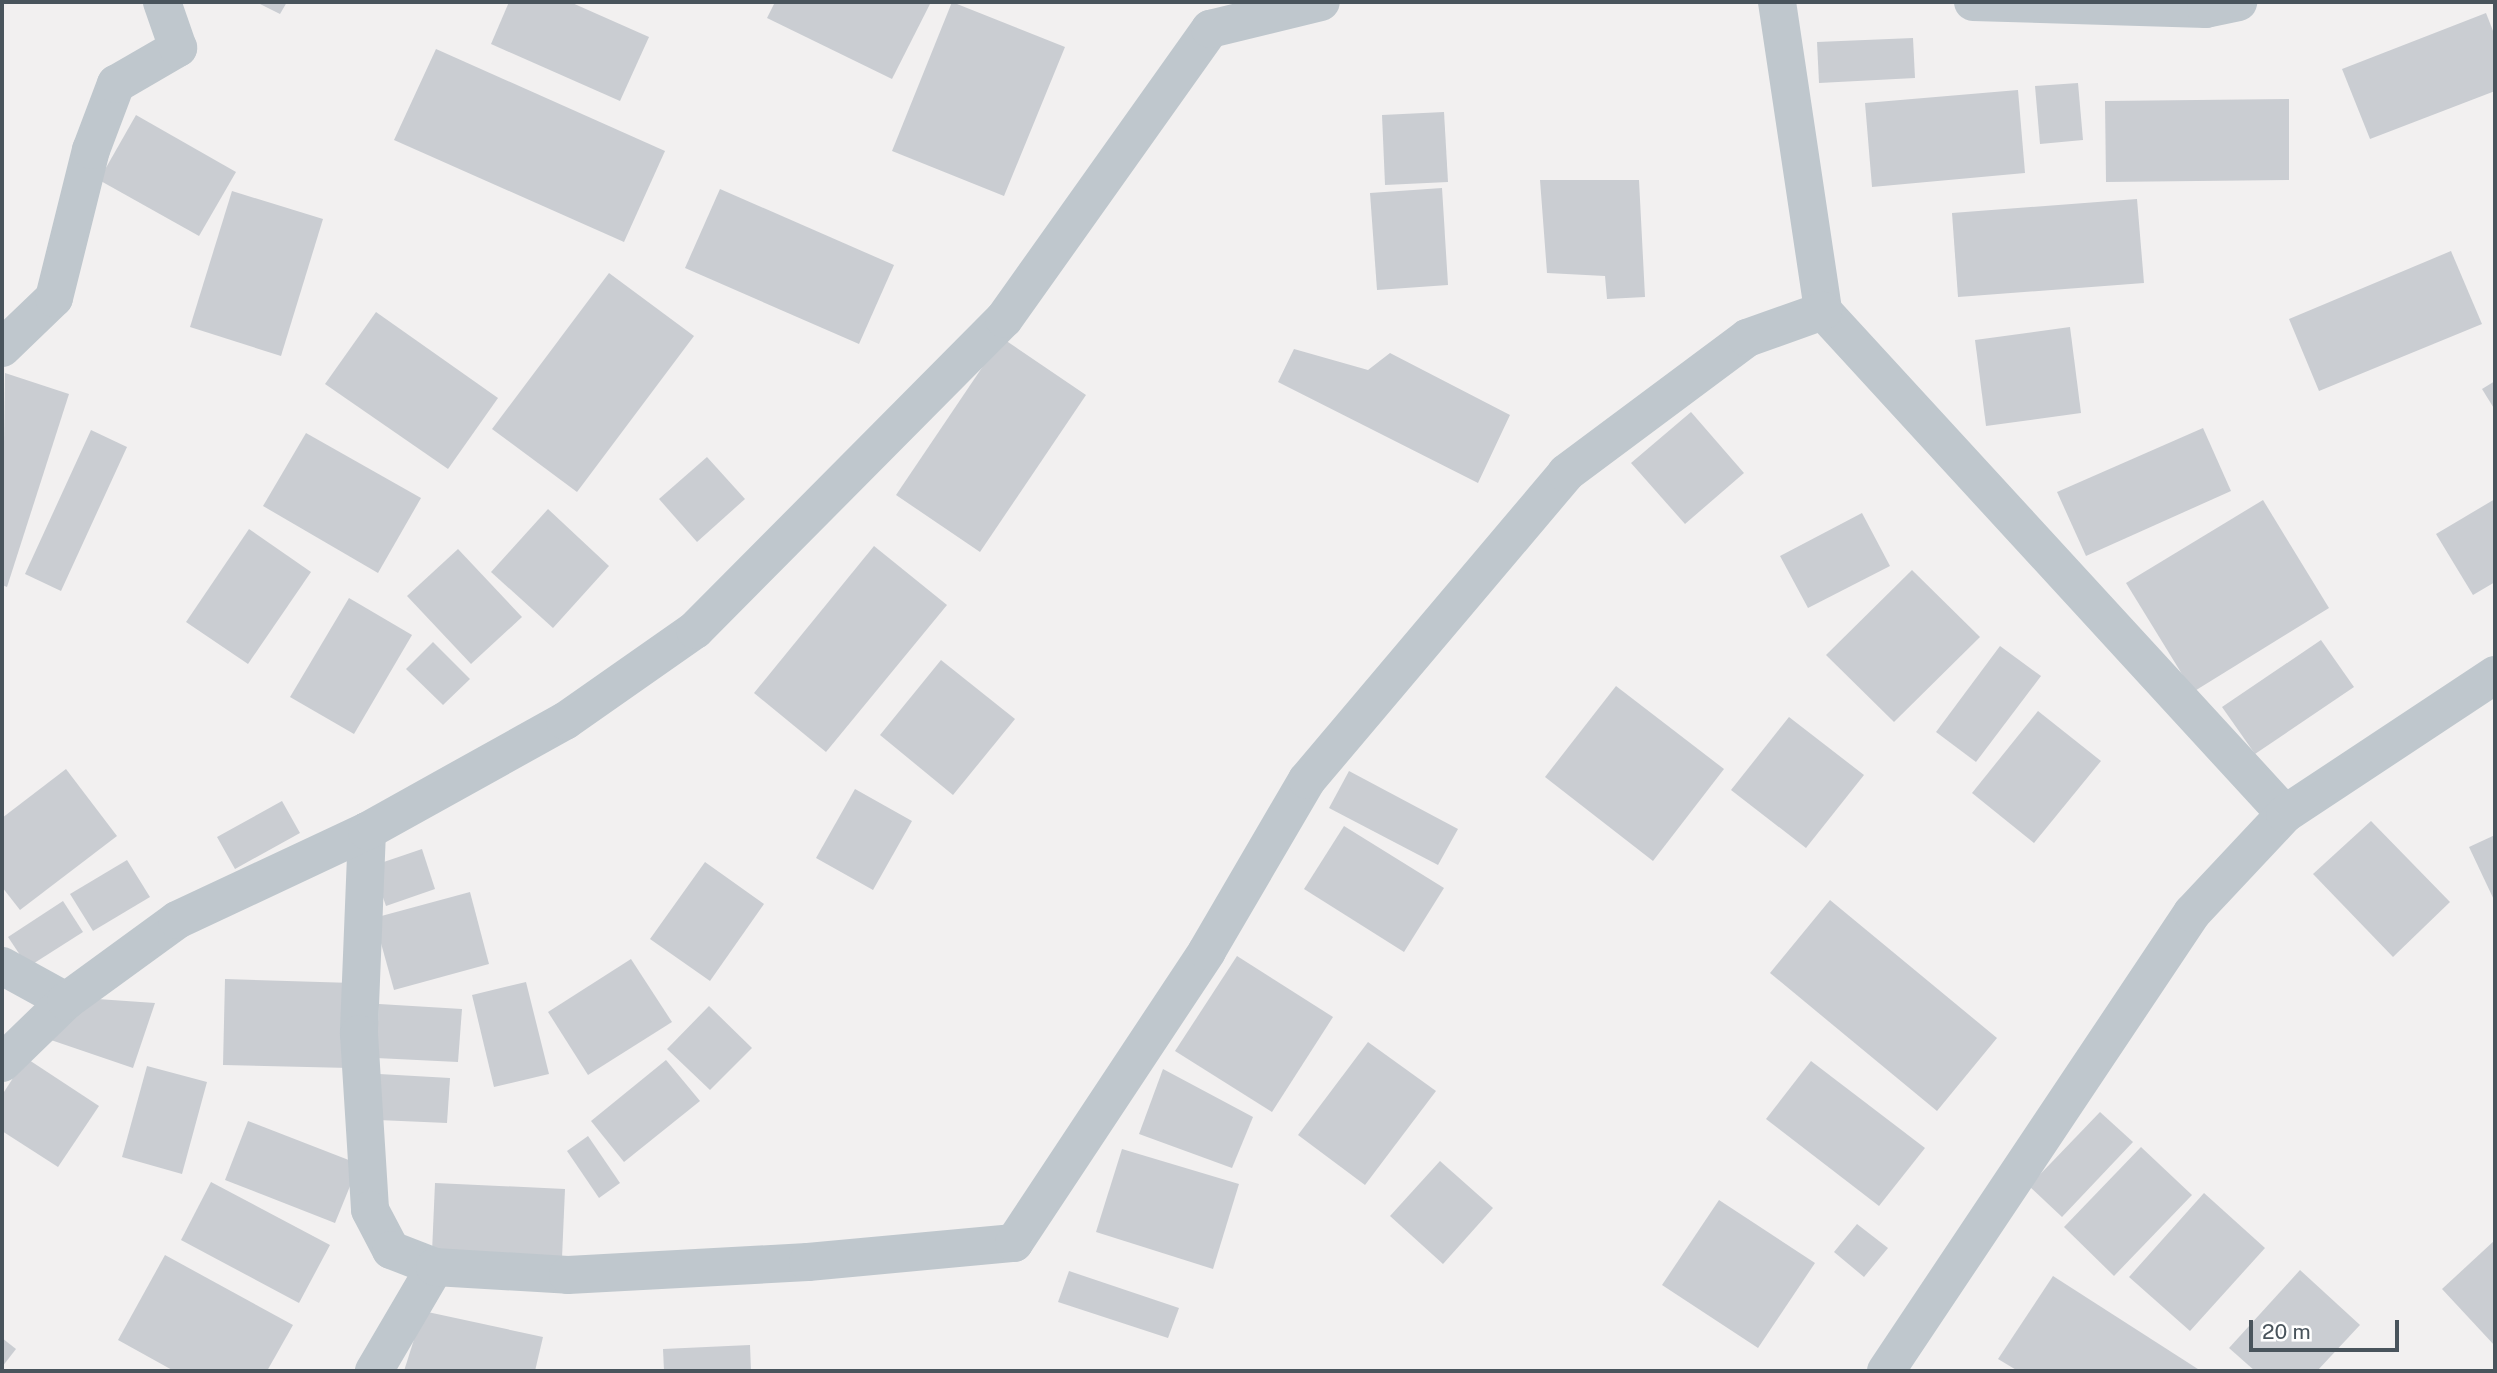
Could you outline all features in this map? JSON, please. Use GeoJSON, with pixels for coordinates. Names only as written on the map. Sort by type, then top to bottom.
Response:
{"type":"FeatureCollection","features":[{"type":"Feature","properties":{"kind":"street"},"geometry":{"type":"LineString","coordinates":[[2,348],[54,298],[91,149],[116,84],[178,48],[162,2]]}},
{"type":"Feature","properties":{"kind":"street"},"geometry":{"type":"LineString","coordinates":[[2,1063],[66,1001],[177,920],[367,831],[565,721],[695,630],[1004,318],[1205,15],[1321,2]]}},
{"type":"Feature","properties":{"kind":"street"},"geometry":{"type":"LineString","coordinates":[[1777,2],[1823,311],[2285,814]]}},
{"type":"Feature","properties":{"kind":"street"},"geometry":{"type":"LineString","coordinates":[[1973,2],[2206,9],[2238,2]]}},
{"type":"Feature","properties":{"kind":"street"},"geometry":{"type":"LineString","coordinates":[[367,831],[359,1034],[370,1210],[391,1250],[435,1267],[568,1275],[808,1262],[1014,1243],[1207,951],[1307,780],[1566,473],[1747,338],[1823,311]]}},
{"type":"Feature","properties":{"kind":"street"},"geometry":{"type":"LineString","coordinates":[[1886,1371],[2192,913],[2285,814],[2495,675]]}},
{"type":"Feature","properties":{"kind":"street"},"geometry":{"type":"LineString","coordinates":[[2,966],[66,1001]]}},
{"type":"Feature","properties":{"kind":"street"},"geometry":{"type":"LineString","coordinates":[[374,1371],[435,1267]]}},
{"type":"Feature","properties":{"kind":"building"},"geometry":{"type":"Polygon","coordinates":[[[256,2],[287,2],[280,14],[256,2]]]}},
{"type":"Feature","properties":{"kind":"building"},"geometry":{"type":"Polygon","coordinates":[[[509,2],[570,2],[649,37],[620,101],[491,44],[509,2]]]}},
{"type":"Feature","properties":{"kind":"building"},"geometry":{"type":"Polygon","coordinates":[[[775,2],[931,2],[892,79],[767,18],[775,2]]]}},
{"type":"Feature","properties":{"kind":"building"},"geometry":{"type":"Polygon","coordinates":[[[952,2],[1065,47],[1004,196],[892,151],[952,2]]]}},
{"type":"Feature","properties":{"kind":"building"},"geometry":{"type":"Polygon","coordinates":[[[2486,13],[2495,36],[2495,91],[2370,139],[2342,69],[2486,13]]]}},
{"type":"Feature","properties":{"kind":"building"},"geometry":{"type":"Polygon","coordinates":[[[1913,38],[1915,78],[1819,83],[1817,42],[1913,38]]]}},
{"type":"Feature","properties":{"kind":"building"},"geometry":{"type":"Polygon","coordinates":[[[436,49],[665,151],[624,242],[394,140],[436,49]]]}},
{"type":"Feature","properties":{"kind":"building"},"geometry":{"type":"Polygon","coordinates":[[[2078,83],[2083,140],[2040,144],[2035,86],[2078,83]]]}},
{"type":"Feature","properties":{"kind":"building"},"geometry":{"type":"Polygon","coordinates":[[[2018,90],[2025,173],[1872,187],[1865,103],[2018,90]]]}},
{"type":"Feature","properties":{"kind":"building"},"geometry":{"type":"Polygon","coordinates":[[[2289,99],[2289,180],[2106,182],[2105,101],[2289,99]]]}},
{"type":"Feature","properties":{"kind":"building"},"geometry":{"type":"Polygon","coordinates":[[[1444,112],[1448,182],[1385,185],[1382,115],[1444,112]]]}},
{"type":"Feature","properties":{"kind":"building"},"geometry":{"type":"Polygon","coordinates":[[[136,115],[236,172],[199,236],[99,180],[136,115]]]}},
{"type":"Feature","properties":{"kind":"building"},"geometry":{"type":"Polygon","coordinates":[[[1540,180],[1639,180],[1645,297],[1607,299],[1605,276],[1547,273],[1540,180]]]}},
{"type":"Feature","properties":{"kind":"building"},"geometry":{"type":"Polygon","coordinates":[[[1442,188],[1448,285],[1377,290],[1370,193],[1442,188]]]}},
{"type":"Feature","properties":{"kind":"building"},"geometry":{"type":"Polygon","coordinates":[[[720,189],[894,265],[859,344],[685,268],[720,189]]]}},
{"type":"Feature","properties":{"kind":"building"},"geometry":{"type":"Polygon","coordinates":[[[232,191],[323,219],[281,356],[190,327],[232,191]]]}},
{"type":"Feature","properties":{"kind":"building"},"geometry":{"type":"Polygon","coordinates":[[[2137,199],[2144,283],[1958,297],[1952,213],[2137,199]]]}},
{"type":"Feature","properties":{"kind":"building"},"geometry":{"type":"Polygon","coordinates":[[[2451,251],[2482,324],[2319,391],[2289,319],[2451,251]]]}},
{"type":"Feature","properties":{"kind":"building"},"geometry":{"type":"Polygon","coordinates":[[[609,273],[694,336],[577,492],[492,429],[609,273]]]}},
{"type":"Feature","properties":{"kind":"building"},"geometry":{"type":"Polygon","coordinates":[[[376,312],[498,398],[448,469],[325,384],[376,312]]]}},
{"type":"Feature","properties":{"kind":"building"},"geometry":{"type":"Polygon","coordinates":[[[2070,327],[2081,413],[1986,426],[1975,340],[2070,327]]]}},
{"type":"Feature","properties":{"kind":"building"},"geometry":{"type":"Polygon","coordinates":[[[1002,338],[1086,395],[980,552],[896,495],[1002,338]]]}},
{"type":"Feature","properties":{"kind":"building"},"geometry":{"type":"Polygon","coordinates":[[[1294,349],[1368,370],[1390,353],[1510,415],[1478,483],[1278,382],[1294,349]]]}},
{"type":"Feature","properties":{"kind":"building"},"geometry":{"type":"Polygon","coordinates":[[[5,373],[69,394],[7,587],[2,585],[5,373]]]}},
{"type":"Feature","properties":{"kind":"building"},"geometry":{"type":"Polygon","coordinates":[[[2495,381],[2495,410],[2482,389],[2495,381]]]}},
{"type":"Feature","properties":{"kind":"building"},"geometry":{"type":"Polygon","coordinates":[[[1691,412],[1744,473],[1685,524],[1631,463],[1691,412]]]}},
{"type":"Feature","properties":{"kind":"building"},"geometry":{"type":"Polygon","coordinates":[[[2203,428],[2231,491],[2086,556],[2057,492],[2203,428]]]}},
{"type":"Feature","properties":{"kind":"building"},"geometry":{"type":"Polygon","coordinates":[[[91,430],[127,447],[61,591],[25,574],[91,430]]]}},
{"type":"Feature","properties":{"kind":"building"},"geometry":{"type":"Polygon","coordinates":[[[306,433],[421,498],[378,573],[263,506],[306,433]]]}},
{"type":"Feature","properties":{"kind":"building"},"geometry":{"type":"Polygon","coordinates":[[[707,457],[745,499],[697,542],[659,499],[707,457]]]}},
{"type":"Feature","properties":{"kind":"building"},"geometry":{"type":"Polygon","coordinates":[[[2495,499],[2495,582],[2473,595],[2436,534],[2495,499]]]}},
{"type":"Feature","properties":{"kind":"building"},"geometry":{"type":"Polygon","coordinates":[[[2263,500],[2329,608],[2193,692],[2126,583],[2263,500]]]}},
{"type":"Feature","properties":{"kind":"building"},"geometry":{"type":"Polygon","coordinates":[[[548,509],[609,566],[553,628],[491,572],[548,509]]]}},
{"type":"Feature","properties":{"kind":"building"},"geometry":{"type":"Polygon","coordinates":[[[1862,513],[1890,566],[1808,608],[1780,556],[1862,513]]]}},
{"type":"Feature","properties":{"kind":"building"},"geometry":{"type":"Polygon","coordinates":[[[249,529],[311,572],[248,664],[186,622],[249,529]]]}},
{"type":"Feature","properties":{"kind":"building"},"geometry":{"type":"Polygon","coordinates":[[[874,546],[947,605],[826,752],[754,693],[874,546]]]}},
{"type":"Feature","properties":{"kind":"building"},"geometry":{"type":"Polygon","coordinates":[[[458,549],[522,617],[471,664],[407,596],[458,549]]]}},
{"type":"Feature","properties":{"kind":"building"},"geometry":{"type":"Polygon","coordinates":[[[1912,570],[1980,637],[1894,722],[1826,655],[1912,570]]]}},
{"type":"Feature","properties":{"kind":"building"},"geometry":{"type":"Polygon","coordinates":[[[349,598],[412,635],[354,734],[290,697],[349,598]]]}},
{"type":"Feature","properties":{"kind":"building"},"geometry":{"type":"Polygon","coordinates":[[[2321,640],[2354,687],[2255,754],[2222,707],[2321,640]]]}},
{"type":"Feature","properties":{"kind":"building"},"geometry":{"type":"Polygon","coordinates":[[[433,642],[470,679],[443,705],[406,669],[433,642]]]}},
{"type":"Feature","properties":{"kind":"building"},"geometry":{"type":"Polygon","coordinates":[[[2000,646],[2041,676],[1976,762],[1936,732],[2000,646]]]}},
{"type":"Feature","properties":{"kind":"building"},"geometry":{"type":"Polygon","coordinates":[[[941,660],[1015,719],[953,795],[880,735],[941,660]]]}},
{"type":"Feature","properties":{"kind":"building"},"geometry":{"type":"Polygon","coordinates":[[[1616,686],[1724,769],[1653,861],[1545,777],[1616,686]]]}},
{"type":"Feature","properties":{"kind":"building"},"geometry":{"type":"Polygon","coordinates":[[[2038,711],[2101,761],[2034,843],[1972,793],[2038,711]]]}},
{"type":"Feature","properties":{"kind":"building"},"geometry":{"type":"Polygon","coordinates":[[[1789,717],[1864,775],[1806,848],[1731,790],[1789,717]]]}},
{"type":"Feature","properties":{"kind":"building"},"geometry":{"type":"Polygon","coordinates":[[[66,769],[117,836],[20,910],[2,887],[2,818],[66,769]]]}},
{"type":"Feature","properties":{"kind":"building"},"geometry":{"type":"Polygon","coordinates":[[[1349,771],[1458,829],[1438,865],[1329,808],[1349,771]]]}},
{"type":"Feature","properties":{"kind":"building"},"geometry":{"type":"Polygon","coordinates":[[[855,789],[912,821],[873,890],[816,858],[855,789]]]}},
{"type":"Feature","properties":{"kind":"building"},"geometry":{"type":"Polygon","coordinates":[[[282,801],[300,833],[235,869],[217,837],[282,801]]]}},
{"type":"Feature","properties":{"kind":"building"},"geometry":{"type":"Polygon","coordinates":[[[2371,821],[2450,902],[2393,957],[2313,874],[2371,821]]]}},
{"type":"Feature","properties":{"kind":"building"},"geometry":{"type":"Polygon","coordinates":[[[1344,826],[1444,888],[1404,952],[1304,889],[1344,826]]]}},
{"type":"Feature","properties":{"kind":"building"},"geometry":{"type":"Polygon","coordinates":[[[2495,835],[2495,902],[2469,847],[2495,835]]]}},
{"type":"Feature","properties":{"kind":"building"},"geometry":{"type":"Polygon","coordinates":[[[422,849],[435,889],[386,906],[372,866],[422,849]]]}},
{"type":"Feature","properties":{"kind":"building"},"geometry":{"type":"Polygon","coordinates":[[[127,860],[150,897],[93,931],[70,894],[127,860]]]}},
{"type":"Feature","properties":{"kind":"building"},"geometry":{"type":"Polygon","coordinates":[[[705,862],[764,904],[710,981],[650,939],[705,862]]]}},
{"type":"Feature","properties":{"kind":"building"},"geometry":{"type":"Polygon","coordinates":[[[470,892],[489,964],[394,990],[374,918],[470,892]]]}},
{"type":"Feature","properties":{"kind":"building"},"geometry":{"type":"Polygon","coordinates":[[[1830,900],[1997,1038],[1937,1111],[1770,973],[1830,900]]]}},
{"type":"Feature","properties":{"kind":"building"},"geometry":{"type":"Polygon","coordinates":[[[63,901],[83,932],[28,967],[8,937],[63,901]]]}},
{"type":"Feature","properties":{"kind":"building"},"geometry":{"type":"Polygon","coordinates":[[[1237,956],[1333,1017],[1272,1112],[1175,1051],[1237,956]]]}},
{"type":"Feature","properties":{"kind":"building"},"geometry":{"type":"Polygon","coordinates":[[[631,959],[672,1022],[588,1075],[548,1012],[631,959]]]}},
{"type":"Feature","properties":{"kind":"building"},"geometry":{"type":"Polygon","coordinates":[[[225,979],[353,983],[350,1068],[223,1065],[225,979]]]}},
{"type":"Feature","properties":{"kind":"building"},"geometry":{"type":"Polygon","coordinates":[[[526,982],[549,1074],[494,1087],[472,995],[526,982]]]}},
{"type":"Feature","properties":{"kind":"building"},"geometry":{"type":"Polygon","coordinates":[[[83,998],[155,1003],[133,1068],[48,1039],[83,998]]]}},
{"type":"Feature","properties":{"kind":"building"},"geometry":{"type":"Polygon","coordinates":[[[379,1004],[462,1009],[458,1062],[376,1058],[379,1004]]]}},
{"type":"Feature","properties":{"kind":"building"},"geometry":{"type":"Polygon","coordinates":[[[709,1006],[752,1048],[710,1090],[667,1049],[709,1006]]]}},
{"type":"Feature","properties":{"kind":"building"},"geometry":{"type":"Polygon","coordinates":[[[1368,1042],[1436,1091],[1365,1185],[1298,1135],[1368,1042]]]}},
{"type":"Feature","properties":{"kind":"building"},"geometry":{"type":"Polygon","coordinates":[[[26,1058],[99,1106],[58,1167],[2,1131],[2,1095],[26,1058]]]}},
{"type":"Feature","properties":{"kind":"building"},"geometry":{"type":"Polygon","coordinates":[[[666,1060],[700,1101],[624,1162],[591,1121],[666,1060]]]}},
{"type":"Feature","properties":{"kind":"building"},"geometry":{"type":"Polygon","coordinates":[[[1811,1061],[1925,1148],[1879,1206],[1766,1119],[1811,1061]]]}},
{"type":"Feature","properties":{"kind":"building"},"geometry":{"type":"Polygon","coordinates":[[[147,1066],[207,1082],[182,1174],[122,1157],[147,1066]]]}},
{"type":"Feature","properties":{"kind":"building"},"geometry":{"type":"Polygon","coordinates":[[[1163,1069],[1253,1117],[1232,1168],[1139,1134],[1163,1069]]]}},
{"type":"Feature","properties":{"kind":"building"},"geometry":{"type":"Polygon","coordinates":[[[379,1074],[450,1078],[447,1123],[378,1120],[379,1074]]]}},
{"type":"Feature","properties":{"kind":"building"},"geometry":{"type":"Polygon","coordinates":[[[2100,1112],[2133,1142],[2062,1217],[2029,1186],[2100,1112]]]}},
{"type":"Feature","properties":{"kind":"building"},"geometry":{"type":"Polygon","coordinates":[[[248,1121],[359,1164],[335,1223],[225,1180],[248,1121]]]}},
{"type":"Feature","properties":{"kind":"building"},"geometry":{"type":"Polygon","coordinates":[[[588,1136],[620,1183],[599,1198],[567,1151],[588,1136]]]}},
{"type":"Feature","properties":{"kind":"building"},"geometry":{"type":"Polygon","coordinates":[[[2141,1147],[2192,1195],[2114,1276],[2064,1227],[2141,1147]]]}},
{"type":"Feature","properties":{"kind":"building"},"geometry":{"type":"Polygon","coordinates":[[[1122,1149],[1239,1184],[1213,1269],[1096,1232],[1122,1149]]]}},
{"type":"Feature","properties":{"kind":"building"},"geometry":{"type":"Polygon","coordinates":[[[1440,1161],[1493,1208],[1443,1264],[1390,1216],[1440,1161]]]}},
{"type":"Feature","properties":{"kind":"building"},"geometry":{"type":"Polygon","coordinates":[[[211,1182],[330,1245],[299,1303],[181,1240],[211,1182]]]}},
{"type":"Feature","properties":{"kind":"building"},"geometry":{"type":"Polygon","coordinates":[[[435,1183],[565,1189],[562,1258],[432,1252],[435,1183]]]}},
{"type":"Feature","properties":{"kind":"building"},"geometry":{"type":"Polygon","coordinates":[[[2204,1193],[2265,1248],[2190,1331],[2129,1277],[2204,1193]]]}},
{"type":"Feature","properties":{"kind":"building"},"geometry":{"type":"Polygon","coordinates":[[[1719,1200],[1815,1263],[1758,1348],[1662,1285],[1719,1200]]]}},
{"type":"Feature","properties":{"kind":"building"},"geometry":{"type":"Polygon","coordinates":[[[1857,1224],[1888,1248],[1864,1277],[1834,1252],[1857,1224]]]}},
{"type":"Feature","properties":{"kind":"building"},"geometry":{"type":"Polygon","coordinates":[[[2495,1240],[2495,1346],[2442,1289],[2495,1240]]]}},
{"type":"Feature","properties":{"kind":"building"},"geometry":{"type":"Polygon","coordinates":[[[165,1255],[293,1325],[267,1371],[174,1371],[118,1340],[165,1255]]]}},
{"type":"Feature","properties":{"kind":"building"},"geometry":{"type":"Polygon","coordinates":[[[2300,1270],[2360,1325],[2317,1371],[2255,1371],[2229,1348],[2300,1270]]]}},
{"type":"Feature","properties":{"kind":"building"},"geometry":{"type":"Polygon","coordinates":[[[1069,1271],[1179,1308],[1168,1338],[1058,1302],[1069,1271]]]}},
{"type":"Feature","properties":{"kind":"building"},"geometry":{"type":"Polygon","coordinates":[[[2053,1276],[2201,1371],[2018,1371],[1998,1359],[2053,1276]]]}},
{"type":"Feature","properties":{"kind":"building"},"geometry":{"type":"Polygon","coordinates":[[[423,1311],[543,1337],[535,1371],[404,1371],[423,1311]]]}},
{"type":"Feature","properties":{"kind":"building"},"geometry":{"type":"Polygon","coordinates":[[[2,1338],[16,1349],[2,1367],[2,1338]]]}},
{"type":"Feature","properties":{"kind":"building"},"geometry":{"type":"Polygon","coordinates":[[[750,1345],[751,1371],[664,1371],[663,1349],[750,1345]]]}}]}
